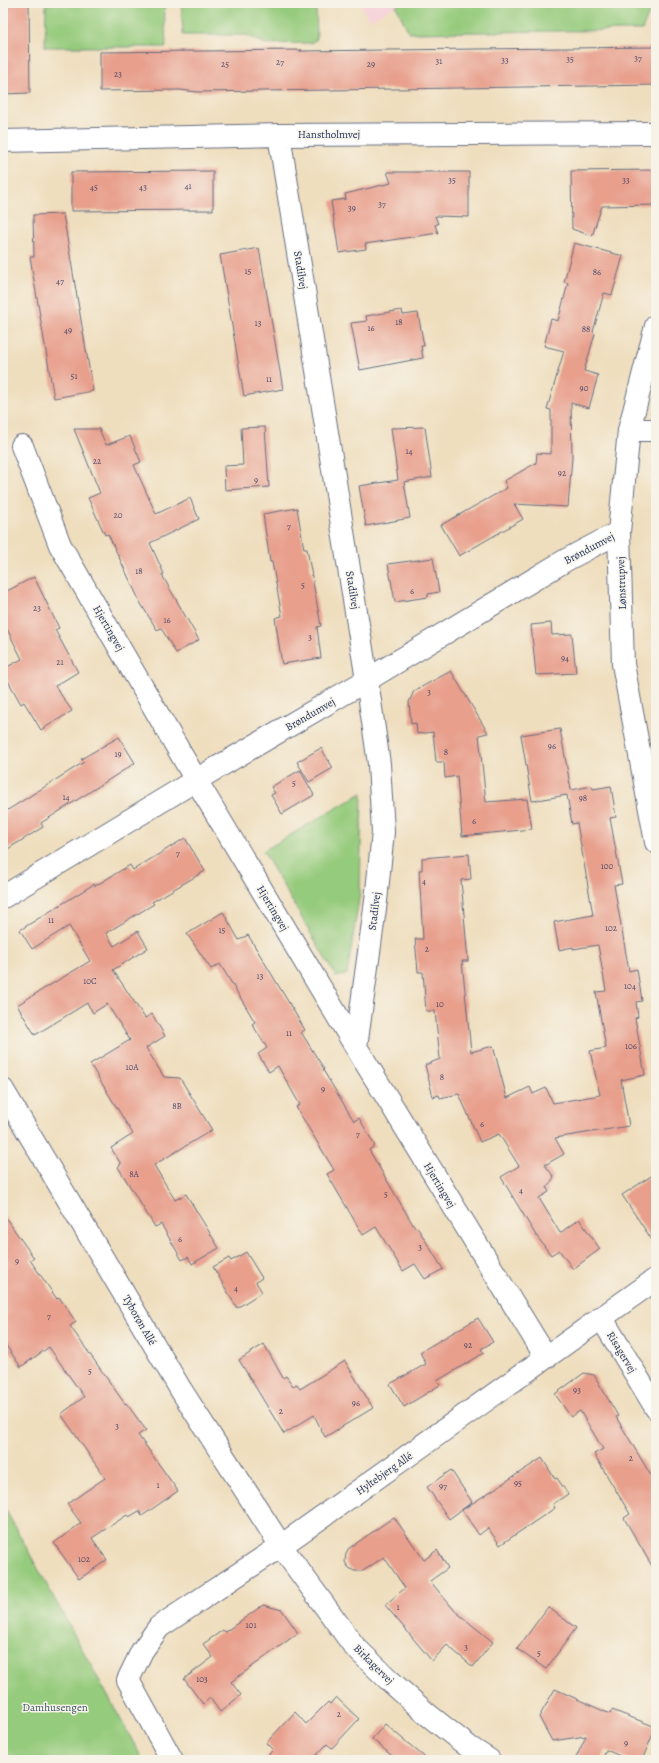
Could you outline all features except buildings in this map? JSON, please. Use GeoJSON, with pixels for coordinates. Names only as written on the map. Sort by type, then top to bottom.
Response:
{"type":"FeatureCollection","features":[{"type":"Feature","properties":{"kind":"street","name":"Hanstholmvej"},"geometry":{"type":"LineString","coordinates":[[3,141],[279,135],[656,133]]}},
{"type":"Feature","properties":{"kind":"street","name":"Stadilvej"},"geometry":{"type":"LineString","coordinates":[[279,135],[368,680],[379,764],[383,832],[376,901],[356,1047]]}},
{"type":"Feature","properties":{"kind":"street","name":"Lønstrupvej"},"geometry":{"type":"LineString","coordinates":[[656,326],[629,430],[620,532],[623,664],[656,842]]}},
{"type":"Feature","properties":{"kind":"street"},"geometry":{"type":"LineString","coordinates":[[629,430],[656,430]]}},
{"type":"Feature","properties":{"kind":"street","name":"Hjertingvej"},"geometry":{"type":"LineString","coordinates":[[22,446],[60,545],[196,780],[356,1047],[546,1357]]}},
{"type":"Feature","properties":{"kind":"street","name":"Brøndumvej"},"geometry":{"type":"LineString","coordinates":[[3,898],[196,780],[368,680],[566,560],[620,532]]}},
{"type":"Feature","properties":{"kind":"street","name":"Tyborøn Allé"},"geometry":{"type":"LineString","coordinates":[[3,1090],[181,1390],[281,1546]]}},
{"type":"Feature","properties":{"kind":"street","name":"Hyltebjerg Allé"},"geometry":{"type":"LineString","coordinates":[[172,1760],[128,1680],[142,1651],[159,1627],[281,1546],[656,1279]]}},
{"type":"Feature","properties":{"kind":"street","name":"Risagervej"},"geometry":{"type":"LineString","coordinates":[[601,1317],[656,1408]]}},
{"type":"Feature","properties":{"kind":"street","name":"Birkagervej"},"geometry":{"type":"LineString","coordinates":[[281,1546],[354,1646],[427,1714],[469,1748],[490,1760]]}},
{"type":"Feature","properties":{"kind":"shaded area"},"geometry":{"type":"Polygon","coordinates":[[[360,3],[401,3],[369,20],[360,3]]]}},
{"type":"Feature","properties":{"kind":"green space"},"geometry":{"type":"Polygon","coordinates":[[[46,3],[164,3],[166,47],[45,47],[46,3]]]}},
{"type":"Feature","properties":{"kind":"green space"},"geometry":{"type":"Polygon","coordinates":[[[181,3],[316,3],[317,39],[311,43],[266,44],[246,35],[183,35],[181,3]]]}},
{"type":"Feature","properties":{"kind":"green space"},"geometry":{"type":"Polygon","coordinates":[[[402,3],[653,3],[642,30],[409,33],[396,6],[402,3]]]}},
{"type":"Feature","properties":{"kind":"green space"},"geometry":{"type":"Polygon","coordinates":[[[362,793],[360,893],[347,974],[336,977],[263,851],[362,793]]]}},
{"type":"Feature","properties":{"kind":"green space","name":"Damhusengen"},"geometry":{"type":"Polygon","coordinates":[[[3,1505],[143,1760],[3,1760],[3,1505]]]}}]}
